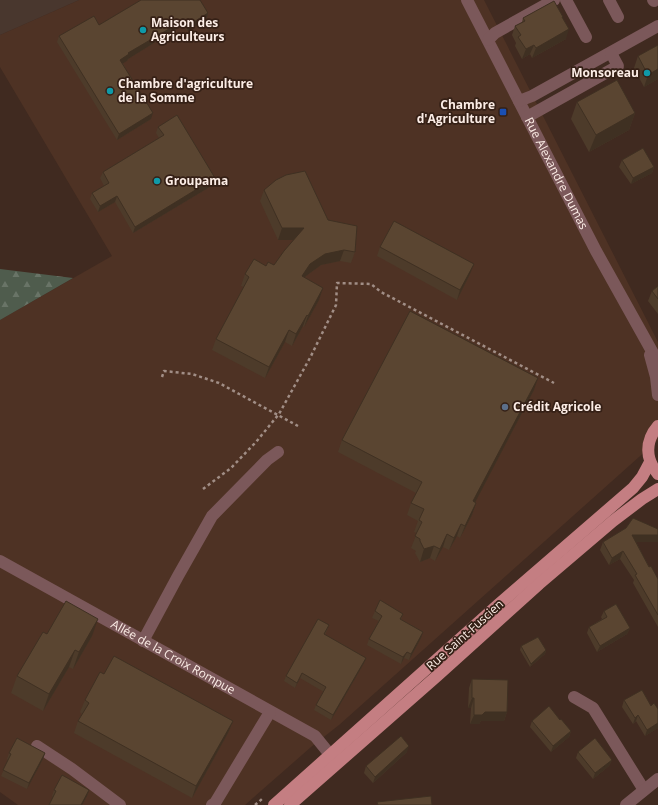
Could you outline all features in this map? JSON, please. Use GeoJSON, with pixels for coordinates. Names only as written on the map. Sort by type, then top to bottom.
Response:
{"type":"FeatureCollection","features":[{"type":"Feature","properties":{"kind":"main road"},"geometry":{"type":"LineString","coordinates":[[658,426],[650,438],[648,446],[650,462],[658,474]]}},
{"type":"Feature","properties":{"kind":"main road","name":"Rue Saint-Fuscien"},"geometry":{"type":"LineString","coordinates":[[290,805],[334,759],[499,604],[633,488],[642,477],[650,462]]}},
{"type":"Feature","properties":{"kind":"main road","name":"Rue Saint-Fuscien"},"geometry":{"type":"LineString","coordinates":[[274,805],[334,759],[589,541],[642,499],[658,489]]}},
{"type":"Feature","properties":{"kind":"street","name":"Rue Alexandre Dumas"},"geometry":{"type":"LineString","coordinates":[[467,0],[506,79],[519,101],[596,251],[658,362]]}},
{"type":"Feature","properties":{"kind":"street"},"geometry":{"type":"LineString","coordinates":[[488,40],[495,33],[554,0]]}},
{"type":"Feature","properties":{"kind":"street"},"geometry":{"type":"LineString","coordinates":[[566,0],[586,37]]}},
{"type":"Feature","properties":{"kind":"street"},"geometry":{"type":"LineString","coordinates":[[609,0],[618,17]]}},
{"type":"Feature","properties":{"kind":"street"},"geometry":{"type":"LineString","coordinates":[[519,101],[532,96],[658,26]]}},
{"type":"Feature","properties":{"kind":"street"},"geometry":{"type":"LineString","coordinates":[[527,117],[618,66],[611,53]]}},
{"type":"Feature","properties":{"kind":"street","name":"Rue Alexandre Dumas"},"geometry":{"type":"LineString","coordinates":[[648,346],[656,377],[658,394]]}},
{"type":"Feature","properties":{"kind":"street"},"geometry":{"type":"LineString","coordinates":[[143,641],[212,516],[267,460],[278,452]]}},
{"type":"Feature","properties":{"kind":"street","name":"Allée de la Croix Rompue"},"geometry":{"type":"LineString","coordinates":[[0,561],[315,736],[334,759]]}},
{"type":"Feature","properties":{"kind":"street"},"geometry":{"type":"LineString","coordinates":[[574,697],[593,708],[644,790]]}},
{"type":"Feature","properties":{"kind":"street"},"geometry":{"type":"LineString","coordinates":[[212,805],[270,712]]}},
{"type":"Feature","properties":{"kind":"street"},"geometry":{"type":"LineString","coordinates":[[37,746],[72,769],[120,805]]}},
{"type":"Feature","properties":{"kind":"street"},"geometry":{"type":"LineString","coordinates":[[626,805],[658,779]]}},
{"type":"Feature","properties":{"kind":"path"},"geometry":{"type":"LineString","coordinates":[[203,489],[231,468],[256,442],[279,414],[311,356],[336,305],[337,283],[371,284],[381,292],[554,383]]}},
{"type":"Feature","properties":{"kind":"path"},"geometry":{"type":"LineString","coordinates":[[162,377],[164,371],[192,374],[219,383],[279,414],[298,426]]}},
{"type":"Feature","properties":{"kind":"shaded area"},"geometry":{"type":"Polygon","coordinates":[[[0,0],[79,0],[0,35],[0,0]]]}},
{"type":"Feature","properties":{"kind":"shaded area"},"geometry":{"type":"Polygon","coordinates":[[[79,0],[484,0],[658,342],[658,440],[339,725],[311,747],[245,805],[18,805],[0,792],[0,320],[112,256],[0,67],[0,35],[79,0]]]}},
{"type":"Feature","properties":{"kind":"green space"},"geometry":{"type":"Polygon","coordinates":[[[0,269],[73,278],[0,320],[0,269]]]}},
{"type":"Feature","properties":{"kind":"building"},"geometry":{"type":"Polygon","coordinates":[[[141,0],[200,0],[208,13],[189,25],[186,19],[128,53],[129,54],[120,60],[153,113],[119,134],[59,36],[94,16],[99,25],[141,0]]]}},
{"type":"Feature","properties":{"kind":"building"},"geometry":{"type":"Polygon","coordinates":[[[554,1],[569,29],[536,48],[534,45],[526,49],[518,37],[521,35],[515,26],[525,21],[523,18],[554,1]]]}},
{"type":"Feature","properties":{"kind":"building"},"geometry":{"type":"Polygon","coordinates":[[[658,45],[658,69],[648,75],[638,56],[658,45]]]}},
{"type":"Feature","properties":{"kind":"building"},"geometry":{"type":"Polygon","coordinates":[[[617,80],[635,113],[596,135],[577,102],[617,80]]]}},
{"type":"Feature","properties":{"kind":"building","name":"Groupama"},"geometry":{"type":"Polygon","coordinates":[[[177,115],[215,178],[135,227],[117,196],[100,206],[92,193],[109,183],[103,172],[164,135],[158,127],[177,115]]]}},
{"type":"Feature","properties":{"kind":"building"},"geometry":{"type":"Polygon","coordinates":[[[643,148],[654,167],[633,178],[622,160],[643,148]]]}},
{"type":"Feature","properties":{"kind":"building"},"geometry":{"type":"Polygon","coordinates":[[[305,171],[328,220],[357,226],[355,252],[344,250],[325,254],[310,264],[302,276],[323,288],[308,316],[307,315],[296,334],[289,330],[269,367],[216,339],[249,277],[245,274],[254,259],[266,266],[268,262],[274,265],[304,228],[282,228],[264,190],[276,180],[286,175],[305,171]]]}},
{"type":"Feature","properties":{"kind":"building"},"geometry":{"type":"Polygon","coordinates":[[[394,221],[474,264],[460,290],[380,247],[394,221]]]}},
{"type":"Feature","properties":{"kind":"building"},"geometry":{"type":"Polygon","coordinates":[[[658,286],[658,299],[652,291],[658,286]]]}},
{"type":"Feature","properties":{"kind":"building"},"geometry":{"type":"Polygon","coordinates":[[[410,311],[538,378],[473,501],[476,503],[465,526],[461,524],[454,538],[447,534],[440,549],[434,546],[424,549],[420,539],[415,536],[422,522],[419,520],[424,509],[411,503],[422,482],[342,440],[410,311]]]}},
{"type":"Feature","properties":{"kind":"building"},"geometry":{"type":"Polygon","coordinates":[[[633,518],[658,529],[658,535],[632,535],[649,567],[651,566],[658,579],[658,615],[635,575],[637,574],[623,551],[612,558],[603,542],[626,528],[633,518]]]}},
{"type":"Feature","properties":{"kind":"building"},"geometry":{"type":"Polygon","coordinates":[[[380,600],[403,614],[400,619],[423,632],[411,654],[407,652],[403,657],[369,639],[382,616],[375,611],[380,600]]]}},
{"type":"Feature","properties":{"kind":"building"},"geometry":{"type":"Polygon","coordinates":[[[66,601],[98,619],[79,652],[75,650],[49,694],[17,676],[43,632],[47,634],[66,601]]]}},
{"type":"Feature","properties":{"kind":"building"},"geometry":{"type":"Polygon","coordinates":[[[616,604],[630,628],[600,646],[589,627],[607,617],[604,611],[616,604]]]}},
{"type":"Feature","properties":{"kind":"building"},"geometry":{"type":"Polygon","coordinates":[[[318,619],[329,625],[324,634],[366,658],[333,715],[316,705],[326,687],[302,673],[297,683],[286,676],[318,619]]]}},
{"type":"Feature","properties":{"kind":"building"},"geometry":{"type":"Polygon","coordinates":[[[538,637],[546,650],[531,664],[521,646],[538,637]]]}},
{"type":"Feature","properties":{"kind":"building"},"geometry":{"type":"Polygon","coordinates":[[[114,656],[233,721],[196,786],[78,721],[89,703],[85,700],[100,672],[104,674],[114,656]]]}},
{"type":"Feature","properties":{"kind":"building"},"geometry":{"type":"Polygon","coordinates":[[[472,679],[508,680],[507,712],[485,712],[482,715],[474,715],[472,679]]]}},
{"type":"Feature","properties":{"kind":"building"},"geometry":{"type":"Polygon","coordinates":[[[642,690],[651,706],[654,703],[658,709],[658,723],[647,730],[638,715],[635,718],[624,700],[642,690]]]}},
{"type":"Feature","properties":{"kind":"building"},"geometry":{"type":"Polygon","coordinates":[[[549,706],[571,731],[553,746],[532,721],[549,706]]]}},
{"type":"Feature","properties":{"kind":"building"},"geometry":{"type":"Polygon","coordinates":[[[401,736],[409,746],[375,777],[366,766],[401,736]]]}},
{"type":"Feature","properties":{"kind":"building"},"geometry":{"type":"Polygon","coordinates":[[[17,738],[45,753],[29,783],[3,770],[11,754],[9,753],[17,738]]]}},
{"type":"Feature","properties":{"kind":"building"},"geometry":{"type":"Polygon","coordinates":[[[595,738],[612,760],[595,773],[578,752],[595,738]]]}},
{"type":"Feature","properties":{"kind":"building"},"geometry":{"type":"Polygon","coordinates":[[[62,775],[89,790],[81,805],[49,805],[56,791],[54,790],[62,775]]]}},
{"type":"Feature","properties":{"kind":"building"},"geometry":{"type":"Polygon","coordinates":[[[431,796],[432,805],[378,805],[377,802],[431,796]]]}},
{"type":"Feature","properties":{"kind":"place","name":"Maison des Agriculteurs"},"geometry":{"type":"Point","coordinates":[143,30]}},
{"type":"Feature","properties":{"kind":"place","name":"Monsoreau"},"geometry":{"type":"Point","coordinates":[647,73]}},
{"type":"Feature","properties":{"kind":"place","name":"Chambre d'agriculture de la Somme"},"geometry":{"type":"Point","coordinates":[110,91]}},
{"type":"Feature","properties":{"kind":"place","name":"Chambre d'Agriculture"},"geometry":{"type":"Point","coordinates":[503,112]}},
{"type":"Feature","properties":{"kind":"place","name":"Groupama"},"geometry":{"type":"Point","coordinates":[157,181]}},
{"type":"Feature","properties":{"kind":"place","name":"Crédit Agricole"},"geometry":{"type":"Point","coordinates":[505,407]}}]}
